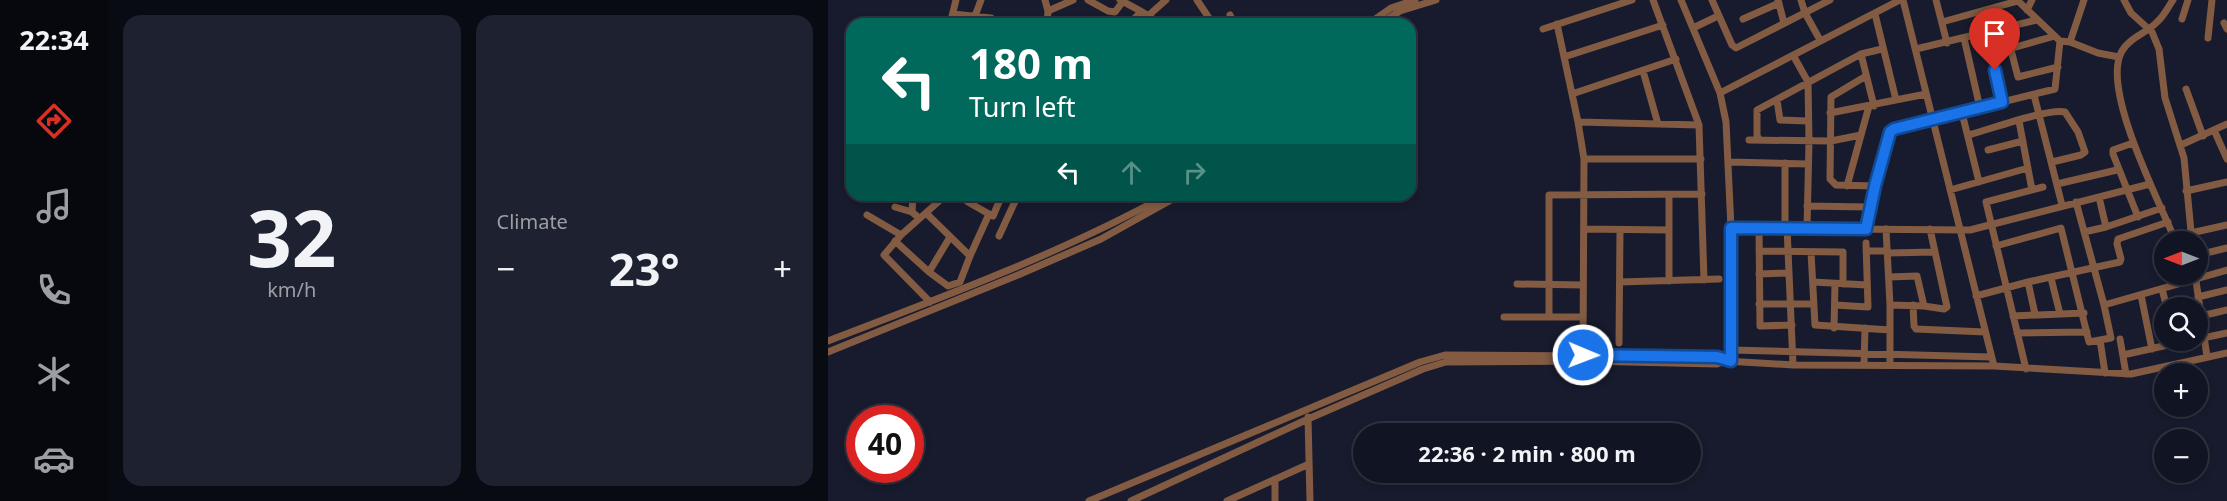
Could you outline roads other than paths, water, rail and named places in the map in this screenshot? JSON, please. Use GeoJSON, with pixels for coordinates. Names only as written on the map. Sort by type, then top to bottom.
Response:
{"type":"FeatureCollection","features":[{"type":"Feature","properties":{"kind":"street"},"geometry":{"type":"LineString","coordinates":[[952,18],[956,0]]}},
{"type":"Feature","properties":{"kind":"street"},"geometry":{"type":"LineString","coordinates":[[975,16],[981,0]]}},
{"type":"Feature","properties":{"kind":"street"},"geometry":{"type":"LineString","coordinates":[[1045,0],[1047,18]]}},
{"type":"Feature","properties":{"kind":"street"},"geometry":{"type":"LineString","coordinates":[[1048,11],[1063,2],[1073,0]]}},
{"type":"Feature","properties":{"kind":"street"},"geometry":{"type":"LineString","coordinates":[[1088,0],[1102,9],[1115,12],[1122,1],[1152,18]]}},
{"type":"Feature","properties":{"kind":"street"},"geometry":{"type":"LineString","coordinates":[[1149,15],[1166,0]]}},
{"type":"Feature","properties":{"kind":"street"},"geometry":{"type":"LineString","coordinates":[[1197,0],[1209,18]]}},
{"type":"Feature","properties":{"kind":"street"},"geometry":{"type":"LineString","coordinates":[[1377,18],[1391,8],[1414,0]]}},
{"type":"Feature","properties":{"kind":"street"},"geometry":{"type":"LineString","coordinates":[[1389,18],[1400,10],[1436,0]]}},
{"type":"Feature","properties":{"kind":"street"},"geometry":{"type":"LineString","coordinates":[[1543,29],[1612,3],[1632,0]]}},
{"type":"Feature","properties":{"kind":"street"},"geometry":{"type":"LineString","coordinates":[[1653,0],[1699,125],[1704,280]]}},
{"type":"Feature","properties":{"kind":"street"},"geometry":{"type":"LineString","coordinates":[[1682,0],[1720,93],[1726,122],[1731,228],[1731,350],[1728,361]]}},
{"type":"Feature","properties":{"kind":"street"},"geometry":{"type":"LineString","coordinates":[[1712,0],[1732,45],[1736,48],[1830,0]]}},
{"type":"Feature","properties":{"kind":"street"},"geometry":{"type":"LineString","coordinates":[[1801,0],[1804,13],[1820,40]]}},
{"type":"Feature","properties":{"kind":"street"},"geometry":{"type":"LineString","coordinates":[[1720,93],[1901,0],[1916,49],[1994,366]]}},
{"type":"Feature","properties":{"kind":"street"},"geometry":{"type":"LineString","coordinates":[[1936,0],[1947,43]]}},
{"type":"Feature","properties":{"kind":"street"},"geometry":{"type":"LineString","coordinates":[[2027,10],[2032,0]]}},
{"type":"Feature","properties":{"kind":"street"},"geometry":{"type":"LineString","coordinates":[[2070,42],[2084,0]]}},
{"type":"Feature","properties":{"kind":"street"},"geometry":{"type":"LineString","coordinates":[[2124,0],[2131,13],[2152,32],[2158,49],[2165,98],[2186,166],[2186,191],[2191,231]]}},
{"type":"Feature","properties":{"kind":"street"},"geometry":{"type":"LineString","coordinates":[[2172,231],[2133,143],[2122,111],[2119,93],[2119,57],[2126,46],[2157,23],[2173,0]]}},
{"type":"Feature","properties":{"kind":"street"},"geometry":{"type":"LineString","coordinates":[[2182,19],[2188,0]]}},
{"type":"Feature","properties":{"kind":"street"},"geometry":{"type":"LineString","coordinates":[[2208,38],[2211,0]]}},
{"type":"Feature","properties":{"kind":"street"},"geometry":{"type":"LineString","coordinates":[[1942,22],[2017,1],[2058,38],[2098,53],[2119,57]]}},
{"type":"Feature","properties":{"kind":"street"},"geometry":{"type":"LineString","coordinates":[[1743,19],[1778,2],[1784,23]]}},
{"type":"Feature","properties":{"kind":"street"},"geometry":{"type":"LineString","coordinates":[[1135,18],[1140,13]]}},
{"type":"Feature","properties":{"kind":"street"},"geometry":{"type":"LineString","coordinates":[[953,14],[991,18]]}},
{"type":"Feature","properties":{"kind":"street"},"geometry":{"type":"LineString","coordinates":[[1875,14],[1896,100]]}},
{"type":"Feature","properties":{"kind":"street"},"geometry":{"type":"LineString","coordinates":[[1693,28],[1718,16]]}},
{"type":"Feature","properties":{"kind":"street"},"geometry":{"type":"LineString","coordinates":[[1916,49],[2037,20]]}},
{"type":"Feature","properties":{"kind":"street"},"geometry":{"type":"LineString","coordinates":[[1557,24],[1584,159],[1583,355]]}},
{"type":"Feature","properties":{"kind":"street"},"geometry":{"type":"LineString","coordinates":[[1564,57],[1663,25]]}},
{"type":"Feature","properties":{"kind":"street"},"geometry":{"type":"LineString","coordinates":[[2002,102],[1991,54],[2058,38]]}},
{"type":"Feature","properties":{"kind":"street"},"geometry":{"type":"LineString","coordinates":[[1866,229],[1890,132],[1894,129],[2055,88],[2058,38]]}},
{"type":"Feature","properties":{"kind":"street"},"geometry":{"type":"LineString","coordinates":[[1964,39],[1980,108]]}},
{"type":"Feature","properties":{"kind":"street"},"geometry":{"type":"LineString","coordinates":[[1760,140],[1757,136],[1757,110],[1861,54],[1882,49]]}},
{"type":"Feature","properties":{"kind":"street"},"geometry":{"type":"LineString","coordinates":[[2011,50],[2018,77],[2058,67]]}},
{"type":"Feature","properties":{"kind":"street"},"geometry":{"type":"LineString","coordinates":[[1846,186],[1871,106],[1861,54]]}},
{"type":"Feature","properties":{"kind":"street"},"geometry":{"type":"LineString","coordinates":[[1793,55],[1808,82],[1807,227]]}},
{"type":"Feature","properties":{"kind":"street"},"geometry":{"type":"LineString","coordinates":[[1572,94],[1676,59]]}},
{"type":"Feature","properties":{"kind":"street"},"geometry":{"type":"LineString","coordinates":[[1643,71],[1658,124]]}},
{"type":"Feature","properties":{"kind":"street"},"geometry":{"type":"LineString","coordinates":[[1866,76],[1832,95],[1830,179],[1836,185],[1875,186]]}},
{"type":"Feature","properties":{"kind":"street"},"geometry":{"type":"LineString","coordinates":[[2186,89],[2202,135]]}},
{"type":"Feature","properties":{"kind":"street"},"geometry":{"type":"LineString","coordinates":[[1830,113],[1926,94]]}},
{"type":"Feature","properties":{"kind":"street"},"geometry":{"type":"LineString","coordinates":[[2034,95],[2062,205]]}},
{"type":"Feature","properties":{"kind":"street"},"geometry":{"type":"LineString","coordinates":[[1777,100],[1780,120],[1808,121]]}},
{"type":"Feature","properties":{"kind":"street"},"geometry":{"type":"LineString","coordinates":[[1968,135],[2040,114],[2065,112],[2078,132],[2085,152],[2052,162]]}},
{"type":"Feature","properties":{"kind":"street"},"geometry":{"type":"LineString","coordinates":[[1962,113],[1979,182]]}},
{"type":"Feature","properties":{"kind":"street"},"geometry":{"type":"LineString","coordinates":[[2019,121],[2032,190]]}},
{"type":"Feature","properties":{"kind":"street"},"geometry":{"type":"LineString","coordinates":[[1578,122],[1699,125]]}},
{"type":"Feature","properties":{"kind":"street"},"geometry":{"type":"LineString","coordinates":[[2181,145],[2227,124]]}},
{"type":"Feature","properties":{"kind":"street"},"geometry":{"type":"LineString","coordinates":[[2214,130],[2227,156]]}},
{"type":"Feature","properties":{"kind":"street"},"geometry":{"type":"LineString","coordinates":[[1749,140],[1809,142],[1831,141],[1862,135]]}},
{"type":"Feature","properties":{"kind":"street"},"geometry":{"type":"LineString","coordinates":[[1989,150],[2023,141]]}},
{"type":"Feature","properties":{"kind":"street"},"geometry":{"type":"LineString","coordinates":[[2133,143],[2113,150],[2117,170],[2138,217]]}},
{"type":"Feature","properties":{"kind":"street"},"geometry":{"type":"LineString","coordinates":[[1584,159],[1701,159]]}},
{"type":"Feature","properties":{"kind":"street"},"geometry":{"type":"LineString","coordinates":[[1729,162],[1808,164]]}},
{"type":"Feature","properties":{"kind":"street"},"geometry":{"type":"LineString","coordinates":[[1785,164],[1793,365]]}},
{"type":"Feature","properties":{"kind":"street"},"geometry":{"type":"LineString","coordinates":[[1950,190],[2028,168]]}},
{"type":"Feature","properties":{"kind":"street"},"geometry":{"type":"LineString","coordinates":[[2057,184],[2117,170]]}},
{"type":"Feature","properties":{"kind":"street"},"geometry":{"type":"LineString","coordinates":[[2186,191],[2227,182]]}},
{"type":"Feature","properties":{"kind":"street"},"geometry":{"type":"LineString","coordinates":[[1731,228],[1960,230],[2150,184]]}},
{"type":"Feature","properties":{"kind":"street"},"geometry":{"type":"LineString","coordinates":[[2026,369],[1986,202],[2043,187]]}},
{"type":"Feature","properties":{"kind":"street"},"geometry":{"type":"LineString","coordinates":[[1548,317],[1549,195],[1702,194]]}},
{"type":"Feature","properties":{"kind":"street"},"geometry":{"type":"LineString","coordinates":[[1669,195],[1670,281]]}},
{"type":"Feature","properties":{"kind":"street"},"geometry":{"type":"LineString","coordinates":[[2099,197],[2106,227]]}},
{"type":"Feature","properties":{"kind":"street"},"geometry":{"type":"LineString","coordinates":[[912,212],[913,201]]}},
{"type":"Feature","properties":{"kind":"street"},"geometry":{"type":"LineString","coordinates":[[930,302],[885,258],[885,253],[939,201]]}},
{"type":"Feature","properties":{"kind":"street"},"geometry":{"type":"LineString","coordinates":[[967,201],[1005,223]]}},
{"type":"Feature","properties":{"kind":"street"},"geometry":{"type":"LineString","coordinates":[[867,215],[898,238],[929,272],[946,285],[958,283],[999,201]]}},
{"type":"Feature","properties":{"kind":"street"},"geometry":{"type":"LineString","coordinates":[[999,236],[1015,201]]}},
{"type":"Feature","properties":{"kind":"street"},"geometry":{"type":"LineString","coordinates":[[828,352],[968,291],[1155,201]]}},
{"type":"Feature","properties":{"kind":"street"},"geometry":{"type":"LineString","coordinates":[[828,341],[930,302],[968,291],[1101,239],[1169,201]]}},
{"type":"Feature","properties":{"kind":"street"},"geometry":{"type":"LineString","coordinates":[[1996,246],[2061,228],[2090,342],[2111,338],[2076,201]]}},
{"type":"Feature","properties":{"kind":"street"},"geometry":{"type":"LineString","coordinates":[[1808,206],[1870,207]]}},
{"type":"Feature","properties":{"kind":"street"},"geometry":{"type":"LineString","coordinates":[[895,207],[922,215],[970,256]]}},
{"type":"Feature","properties":{"kind":"street"},"geometry":{"type":"LineString","coordinates":[[2084,232],[2162,208]]}},
{"type":"Feature","properties":{"kind":"street"},"geometry":{"type":"LineString","coordinates":[[1976,296],[2121,261],[2118,239],[2168,222]]}},
{"type":"Feature","properties":{"kind":"street"},"geometry":{"type":"LineString","coordinates":[[2200,231],[2227,225]]}},
{"type":"Feature","properties":{"kind":"street"},"geometry":{"type":"LineString","coordinates":[[1759,227],[1760,326],[1792,325]]}},
{"type":"Feature","properties":{"kind":"street"},"geometry":{"type":"LineString","coordinates":[[1584,229],[1669,230]]}},
{"type":"Feature","properties":{"kind":"street"},"geometry":{"type":"LineString","coordinates":[[1886,229],[1890,365]]}},
{"type":"Feature","properties":{"kind":"street"},"geometry":{"type":"LineString","coordinates":[[1619,343],[1620,230]]}},
{"type":"Feature","properties":{"kind":"street"},"geometry":{"type":"LineString","coordinates":[[1890,305],[1944,309],[1947,307],[1930,230]]}},
{"type":"Feature","properties":{"kind":"street"},"geometry":{"type":"LineString","coordinates":[[929,272],[950,237]]}},
{"type":"Feature","properties":{"kind":"street"},"geometry":{"type":"LineString","coordinates":[[1835,305],[1868,307],[1866,243]]}},
{"type":"Feature","properties":{"kind":"street"},"geometry":{"type":"LineString","coordinates":[[2208,253],[2227,248]]}},
{"type":"Feature","properties":{"kind":"street"},"geometry":{"type":"LineString","coordinates":[[1759,251],[1843,252],[1843,284]]}},
{"type":"Feature","properties":{"kind":"street"},"geometry":{"type":"LineString","coordinates":[[1866,251],[1934,252]]}},
{"type":"Feature","properties":{"kind":"street"},"geometry":{"type":"LineString","coordinates":[[1811,252],[1815,325],[1890,330]]}},
{"type":"Feature","properties":{"kind":"street"},"geometry":{"type":"LineString","coordinates":[[2208,274],[2227,270]]}},
{"type":"Feature","properties":{"kind":"street"},"geometry":{"type":"LineString","coordinates":[[1759,274],[1789,273]]}},
{"type":"Feature","properties":{"kind":"street"},"geometry":{"type":"LineString","coordinates":[[1889,277],[1917,276],[1924,306]]}},
{"type":"Feature","properties":{"kind":"street"},"geometry":{"type":"LineString","coordinates":[[2051,278],[2060,314]]}},
{"type":"Feature","properties":{"kind":"street"},"geometry":{"type":"LineString","coordinates":[[1620,282],[1719,279]]}},
{"type":"Feature","properties":{"kind":"street"},"geometry":{"type":"LineString","coordinates":[[1813,282],[1867,285]]}},
{"type":"Feature","properties":{"kind":"street"},"geometry":{"type":"LineString","coordinates":[[2028,282],[2035,314]]}},
{"type":"Feature","properties":{"kind":"street"},"geometry":{"type":"LineString","coordinates":[[1517,284],[1583,285]]}},
{"type":"Feature","properties":{"kind":"street"},"geometry":{"type":"LineString","coordinates":[[1834,328],[1835,284]]}},
{"type":"Feature","properties":{"kind":"street"},"geometry":{"type":"LineString","coordinates":[[2104,305],[2172,285]]}},
{"type":"Feature","properties":{"kind":"street"},"geometry":{"type":"LineString","coordinates":[[2196,285],[2198,297],[2227,290]]}},
{"type":"Feature","properties":{"kind":"street"},"geometry":{"type":"LineString","coordinates":[[2162,289],[2164,297]]}},
{"type":"Feature","properties":{"kind":"street"},"geometry":{"type":"LineString","coordinates":[[2123,355],[2152,349],[2141,295]]}},
{"type":"Feature","properties":{"kind":"street"},"geometry":{"type":"LineString","coordinates":[[1759,304],[1813,304]]}},
{"type":"Feature","properties":{"kind":"street"},"geometry":{"type":"LineString","coordinates":[[1913,305],[1916,328],[1985,332]]}},
{"type":"Feature","properties":{"kind":"street"},"geometry":{"type":"LineString","coordinates":[[2208,314],[2227,310]]}},
{"type":"Feature","properties":{"kind":"street"},"geometry":{"type":"LineString","coordinates":[[2013,316],[2084,313]]}},
{"type":"Feature","properties":{"kind":"street"},"geometry":{"type":"LineString","coordinates":[[1504,317],[1583,317]]}},
{"type":"Feature","properties":{"kind":"street"},"geometry":{"type":"LineString","coordinates":[[1864,365],[1865,328]]}},
{"type":"Feature","properties":{"kind":"street"},"geometry":{"type":"LineString","coordinates":[[2017,333],[2087,332]]}},
{"type":"Feature","properties":{"kind":"street"},"geometry":{"type":"LineString","coordinates":[[2208,337],[2227,333]]}},
{"type":"Feature","properties":{"kind":"street"},"geometry":{"type":"LineString","coordinates":[[2120,339],[2126,374]]}},
{"type":"Feature","properties":{"kind":"street"},"geometry":{"type":"LineString","coordinates":[[2100,340],[2105,373]]}},
{"type":"Feature","properties":{"kind":"street"},"geometry":{"type":"LineString","coordinates":[[1731,350],[1991,357]]}},
{"type":"Feature","properties":{"kind":"street"},"geometry":{"type":"LineString","coordinates":[[2205,351],[2207,357]]}},
{"type":"Feature","properties":{"kind":"street"},"geometry":{"type":"LineString","coordinates":[[1089,501],[1438,356],[1455,354],[1717,357],[1728,361],[1793,365],[1994,366],[2126,374],[2227,353]]}},
{"type":"Feature","properties":{"kind":"street"},"geometry":{"type":"LineString","coordinates":[[1131,501],[1308,419],[1423,369],[1446,362],[1583,361],[1719,364],[1728,361]]}},
{"type":"Feature","properties":{"kind":"street"},"geometry":{"type":"LineString","coordinates":[[1306,410],[1310,501]]}},
{"type":"Feature","properties":{"kind":"street"},"geometry":{"type":"LineString","coordinates":[[1227,501],[1243,498],[1275,479],[1309,464]]}},
{"type":"Feature","properties":{"kind":"street"},"geometry":{"type":"LineString","coordinates":[[1275,479],[1275,501]]}}]}
